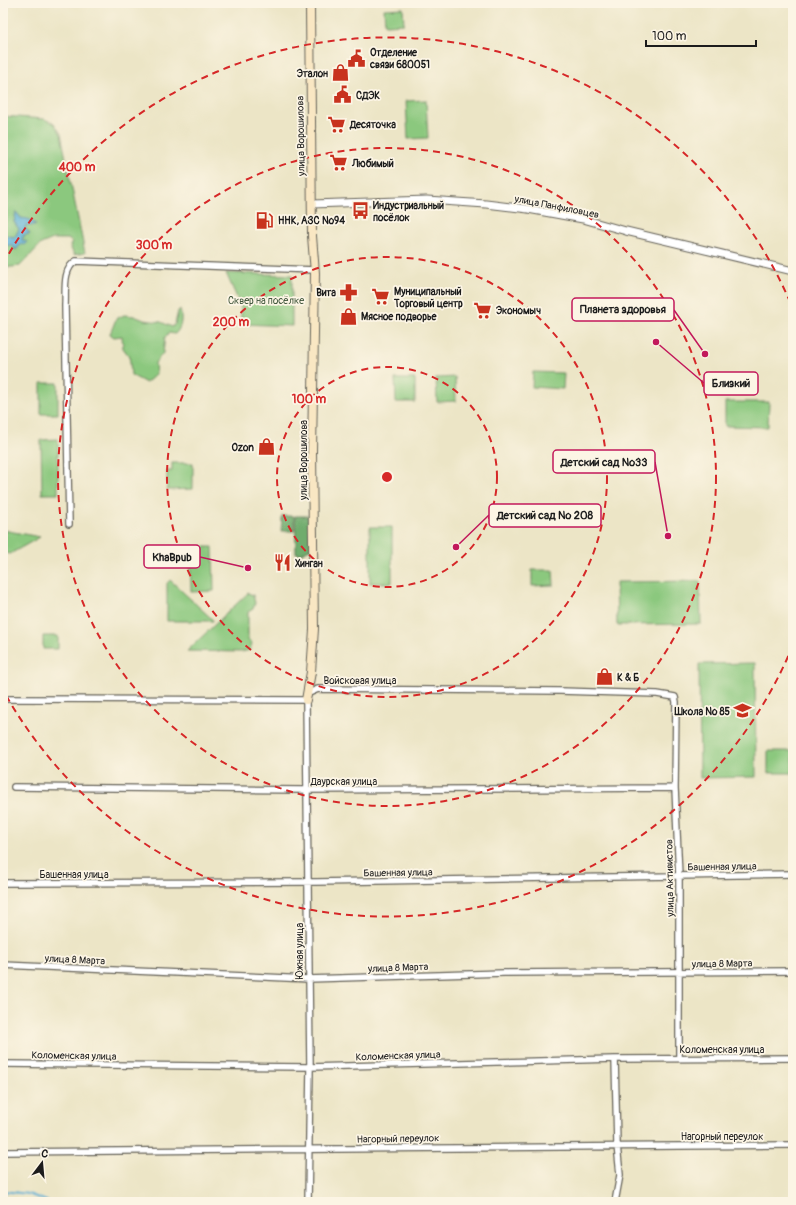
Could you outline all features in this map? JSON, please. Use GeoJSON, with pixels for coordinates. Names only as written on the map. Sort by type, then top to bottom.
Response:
{"type":"FeatureCollection","features":[{"type":"Feature","properties":{"kind":"main road","name":"улица Ворошилова"},"geometry":{"type":"LineString","coordinates":[[306,700],[311,672],[314,629],[312,451],[315,270],[312,236],[310,3]]}},
{"type":"Feature","properties":{"kind":"street","name":"улица Панфиловцев"},"geometry":{"type":"LineString","coordinates":[[312,204],[427,200],[486,204],[528,209],[583,219],[627,232],[793,271]]}},
{"type":"Feature","properties":{"kind":"street"},"geometry":{"type":"LineString","coordinates":[[69,524],[65,306],[66,273],[72,263],[84,261],[315,270]]}},
{"type":"Feature","properties":{"kind":"street","name":"Войсковая улица"},"geometry":{"type":"LineString","coordinates":[[306,700],[309,693],[318,689],[552,691],[657,694],[675,697]]}},
{"type":"Feature","properties":{"kind":"street","name":"улица Активистов"},"geometry":{"type":"LineString","coordinates":[[675,697],[675,788],[679,876],[679,1058]]}},
{"type":"Feature","properties":{"kind":"street"},"geometry":{"type":"LineString","coordinates":[[3,700],[306,700]]}},
{"type":"Feature","properties":{"kind":"street","name":"Южная улица"},"geometry":{"type":"LineString","coordinates":[[306,700],[310,1067],[308,1202]]}},
{"type":"Feature","properties":{"kind":"street","name":"Даурская улица"},"geometry":{"type":"LineString","coordinates":[[14,787],[307,790],[675,788]]}},
{"type":"Feature","properties":{"kind":"street","name":"Башенная улица"},"geometry":{"type":"LineString","coordinates":[[3,883],[308,882],[793,874]]}},
{"type":"Feature","properties":{"kind":"street","name":"улица 8 Марта"},"geometry":{"type":"LineString","coordinates":[[3,965],[308,979],[504,973],[680,973],[793,971]]}},
{"type":"Feature","properties":{"kind":"street"},"geometry":{"type":"LineString","coordinates":[[615,1058],[617,1145],[620,1175],[615,1202]]}},
{"type":"Feature","properties":{"kind":"street","name":"Коломенская улица"},"geometry":{"type":"LineString","coordinates":[[3,1064],[310,1067],[615,1058],[793,1058]]}},
{"type":"Feature","properties":{"kind":"street","name":"Нагорный переулок"},"geometry":{"type":"LineString","coordinates":[[3,1152],[617,1145],[793,1145]]}},
{"type":"Feature","properties":{"kind":"green space"},"geometry":{"type":"Polygon","coordinates":[[[403,8],[404,24],[385,25],[384,9],[403,8]]]}},
{"type":"Feature","properties":{"kind":"green space"},"geometry":{"type":"Polygon","coordinates":[[[426,100],[428,138],[408,139],[406,101],[426,100]]]}},
{"type":"Feature","properties":{"kind":"green space"},"geometry":{"type":"Polygon","coordinates":[[[3,116],[44,119],[54,123],[61,134],[85,253],[74,255],[70,246],[72,242],[68,239],[53,239],[41,244],[20,266],[3,268],[3,246],[12,245],[15,250],[24,241],[22,240],[24,235],[30,234],[25,228],[26,225],[31,223],[21,218],[16,212],[14,222],[19,229],[15,237],[3,235],[3,116]]]}},
{"type":"Feature","properties":{"kind":"green space","name":"Сквер на посёлке"},"geometry":{"type":"Polygon","coordinates":[[[226,273],[292,275],[292,326],[241,324],[241,307],[226,273]]]}},
{"type":"Feature","properties":{"kind":"green space"},"geometry":{"type":"Polygon","coordinates":[[[180,309],[180,326],[175,334],[169,333],[165,337],[163,353],[155,363],[156,374],[146,383],[131,375],[129,356],[123,348],[122,336],[114,337],[110,334],[116,319],[124,315],[134,316],[144,320],[161,322],[172,327],[175,324],[178,311],[180,309]]]}},
{"type":"Feature","properties":{"kind":"green space"},"geometry":{"type":"Polygon","coordinates":[[[533,372],[564,373],[563,389],[532,387],[533,372]]]}},
{"type":"Feature","properties":{"kind":"green space"},"geometry":{"type":"Polygon","coordinates":[[[455,377],[456,401],[437,402],[436,378],[455,377]]]}},
{"type":"Feature","properties":{"kind":"green space"},"geometry":{"type":"Polygon","coordinates":[[[395,379],[415,379],[415,402],[396,402],[395,379]]]}},
{"type":"Feature","properties":{"kind":"green space"},"geometry":{"type":"Polygon","coordinates":[[[41,383],[58,383],[58,414],[41,414],[41,383]]]}},
{"type":"Feature","properties":{"kind":"green space"},"geometry":{"type":"Polygon","coordinates":[[[725,402],[769,402],[768,427],[725,426],[725,402]]]}},
{"type":"Feature","properties":{"kind":"green space"},"geometry":{"type":"Polygon","coordinates":[[[58,439],[58,494],[42,494],[41,440],[58,439]]]}},
{"type":"Feature","properties":{"kind":"green space"},"geometry":{"type":"Polygon","coordinates":[[[172,463],[193,463],[193,489],[167,490],[167,471],[172,471],[172,463]]]}},
{"type":"Feature","properties":{"kind":"green space"},"geometry":{"type":"Polygon","coordinates":[[[282,516],[294,516],[294,531],[281,531],[282,516]]]}},
{"type":"Feature","properties":{"kind":"green space"},"geometry":{"type":"Polygon","coordinates":[[[295,516],[312,516],[312,548],[300,554],[296,553],[295,516]]]}},
{"type":"Feature","properties":{"kind":"green space"},"geometry":{"type":"Polygon","coordinates":[[[370,527],[392,527],[392,583],[370,583],[370,527]]]}},
{"type":"Feature","properties":{"kind":"green space"},"geometry":{"type":"Polygon","coordinates":[[[3,530],[40,537],[10,554],[3,553],[3,530]]]}},
{"type":"Feature","properties":{"kind":"green space"},"geometry":{"type":"Polygon","coordinates":[[[190,547],[213,547],[214,591],[191,592],[190,547]]]}},
{"type":"Feature","properties":{"kind":"green space"},"geometry":{"type":"Polygon","coordinates":[[[532,570],[553,570],[554,585],[532,586],[532,570]]]}},
{"type":"Feature","properties":{"kind":"green space"},"geometry":{"type":"Polygon","coordinates":[[[170,580],[213,621],[167,621],[167,583],[170,580]]]}},
{"type":"Feature","properties":{"kind":"green space"},"geometry":{"type":"Polygon","coordinates":[[[700,581],[701,624],[617,625],[616,582],[700,581]]]}},
{"type":"Feature","properties":{"kind":"green space"},"geometry":{"type":"Polygon","coordinates":[[[248,593],[253,595],[255,603],[253,609],[248,612],[248,640],[252,643],[250,650],[242,652],[187,651],[248,593]]]}},
{"type":"Feature","properties":{"kind":"green space"},"geometry":{"type":"Polygon","coordinates":[[[43,636],[58,636],[58,649],[43,649],[43,636]]]}},
{"type":"Feature","properties":{"kind":"green space"},"geometry":{"type":"Polygon","coordinates":[[[755,663],[756,777],[700,778],[699,664],[755,663]]]}},
{"type":"Feature","properties":{"kind":"green space"},"geometry":{"type":"Polygon","coordinates":[[[768,751],[793,751],[793,773],[768,773],[768,751]]]}},
{"type":"Feature","properties":{"kind":"water"},"geometry":{"type":"Polygon","coordinates":[[[16,212],[21,218],[28,219],[36,224],[31,226],[26,225],[25,228],[30,234],[24,235],[22,240],[27,242],[24,245],[21,244],[16,250],[12,245],[3,246],[3,235],[15,237],[19,229],[14,222],[16,212]]]}},
{"type":"Feature","properties":{"kind":"waterway"},"geometry":{"type":"LineString","coordinates":[[3,1191],[28,1194],[49,1202]]}},
{"type":"Feature","properties":{"kind":"place","name":"Отделение связи 680051"},"geometry":{"type":"Point","coordinates":[357,58]}},
{"type":"Feature","properties":{"kind":"place","name":"Эталон"},"geometry":{"type":"Point","coordinates":[341,73]}},
{"type":"Feature","properties":{"kind":"place","name":"СДЭК"},"geometry":{"type":"Point","coordinates":[343,95]}},
{"type":"Feature","properties":{"kind":"place","name":"Десяточка"},"geometry":{"type":"Point","coordinates":[337,124]}},
{"type":"Feature","properties":{"kind":"place","name":"Любимый"},"geometry":{"type":"Point","coordinates":[339,163]}},
{"type":"Feature","properties":{"kind":"place","name":"Индустриальный посёлок"},"geometry":{"type":"Point","coordinates":[360,211]}},
{"type":"Feature","properties":{"kind":"place","name":"ННК, АЗС №94"},"geometry":{"type":"Point","coordinates":[265,220]}},
{"type":"Feature","properties":{"kind":"place","name":"Вита"},"geometry":{"type":"Point","coordinates":[349,292]}},
{"type":"Feature","properties":{"kind":"place","name":"Муниципальный Торговый центр"},"geometry":{"type":"Point","coordinates":[381,297]}},
{"type":"Feature","properties":{"kind":"place","name":"Экономыч"},"geometry":{"type":"Point","coordinates":[483,310]}},
{"type":"Feature","properties":{"kind":"place","name":"Мясное подворье"},"geometry":{"type":"Point","coordinates":[348,316]}},
{"type":"Feature","properties":{"kind":"place","name":"Близкий"},"geometry":{"type":"Point","coordinates":[656,342]}},
{"type":"Feature","properties":{"kind":"place","name":"Планета здоровья"},"geometry":{"type":"Point","coordinates":[705,354]}},
{"type":"Feature","properties":{"kind":"place","name":"Ozon"},"geometry":{"type":"Point","coordinates":[267,447]}},
{"type":"Feature","properties":{"kind":"place","name":"Детский сад №33"},"geometry":{"type":"Point","coordinates":[668,536]}},
{"type":"Feature","properties":{"kind":"place","name":"Детский сад № 208"},"geometry":{"type":"Point","coordinates":[456,547]}},
{"type":"Feature","properties":{"kind":"place","name":"Хинган"},"geometry":{"type":"Point","coordinates":[282,563]}},
{"type":"Feature","properties":{"kind":"place","name":"KhaBpub"},"geometry":{"type":"Point","coordinates":[248,568]}},
{"type":"Feature","properties":{"kind":"place","name":"К & Б"},"geometry":{"type":"Point","coordinates":[604,677]}},
{"type":"Feature","properties":{"kind":"place","name":"Школа № 85"},"geometry":{"type":"Point","coordinates":[743,711]}}]}
